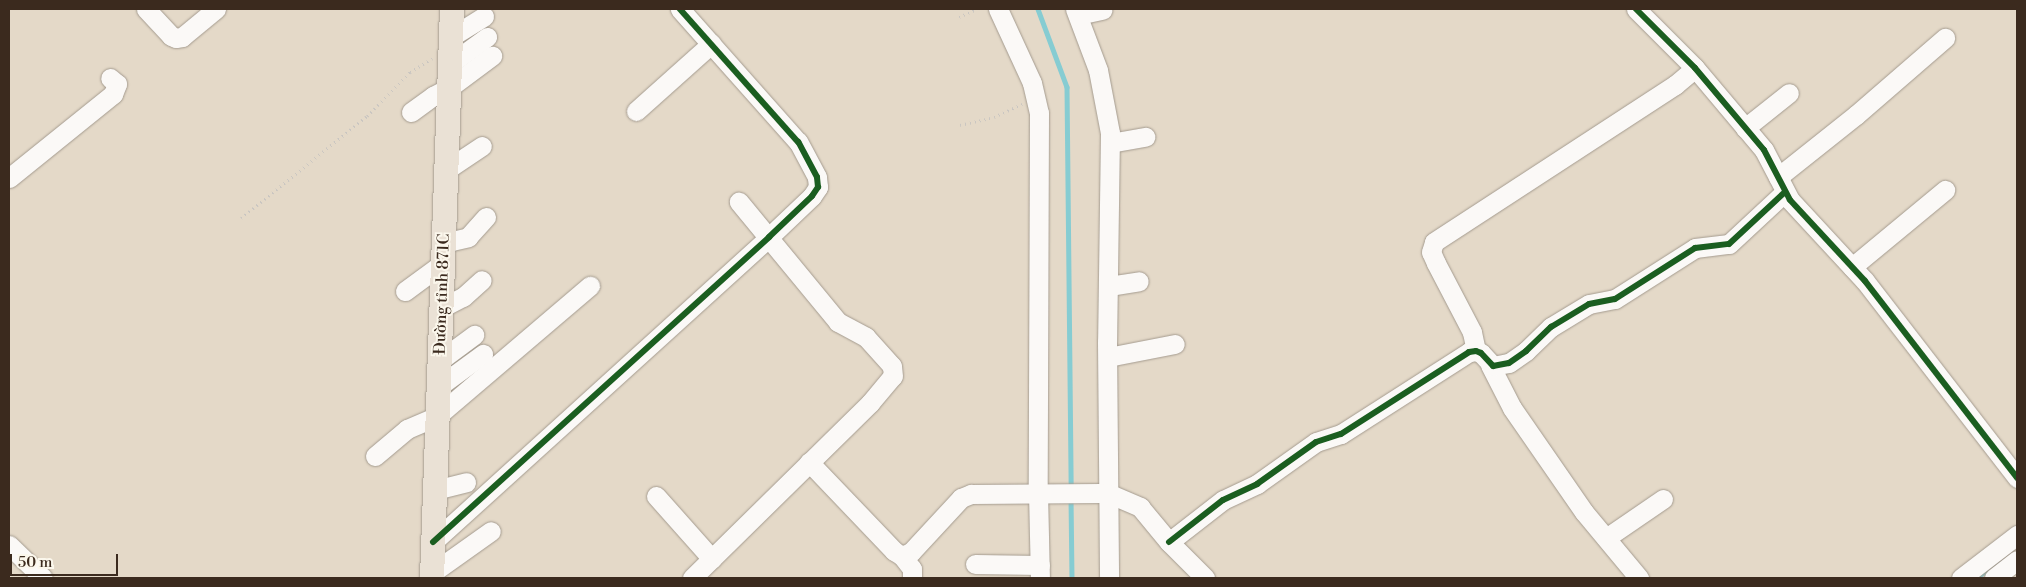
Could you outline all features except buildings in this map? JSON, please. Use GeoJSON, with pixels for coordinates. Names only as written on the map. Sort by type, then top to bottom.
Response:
{"type":"FeatureCollection","features":[{"type":"Feature","properties":{"kind":"main road","name":"Đường tỉnh 871C"},"geometry":{"type":"LineString","coordinates":[[432,575],[452,9]]}},
{"type":"Feature","properties":{"kind":"street"},"geometry":{"type":"LineString","coordinates":[[146,9],[176,38],[182,37],[216,9]]}},
{"type":"Feature","properties":{"kind":"street"},"geometry":{"type":"LineString","coordinates":[[433,542],[816,192],[817,177],[798,142],[680,9]]}},
{"type":"Feature","properties":{"kind":"street"},"geometry":{"type":"LineString","coordinates":[[975,564],[1040,571],[1040,120],[1037,97],[998,9]]}},
{"type":"Feature","properties":{"kind":"street"},"geometry":{"type":"LineString","coordinates":[[1636,9],[1695,68],[1764,150],[1781,185],[1852,267],[2017,478]]}},
{"type":"Feature","properties":{"kind":"street"},"geometry":{"type":"LineString","coordinates":[[1102,10],[1076,12],[1090,45],[1103,87],[1110,143],[1105,494],[1109,578]]}},
{"type":"Feature","properties":{"kind":"street"},"geometry":{"type":"LineString","coordinates":[[450,49],[484,16]]}},
{"type":"Feature","properties":{"kind":"street"},"geometry":{"type":"LineString","coordinates":[[450,49],[487,37]]}},
{"type":"Feature","properties":{"kind":"street"},"geometry":{"type":"LineString","coordinates":[[1490,365],[1497,366],[1509,363],[1526,351],[1551,326],[1589,304],[1615,299],[1695,248],[1729,244],[1781,185],[1856,115],[1945,38]]}},
{"type":"Feature","properties":{"kind":"street"},"geometry":{"type":"LineString","coordinates":[[636,111],[711,44]]}},
{"type":"Feature","properties":{"kind":"street"},"geometry":{"type":"LineString","coordinates":[[411,112],[432,96],[449,88],[492,56]]}},
{"type":"Feature","properties":{"kind":"street"},"geometry":{"type":"LineString","coordinates":[[1639,578],[1584,512],[1512,408],[1490,365],[1481,353],[1476,350],[1472,332],[1431,252],[1434,242],[1675,85],[1695,68]]}},
{"type":"Feature","properties":{"kind":"street"},"geometry":{"type":"LineString","coordinates":[[9,178],[113,94],[117,84],[110,78]]}},
{"type":"Feature","properties":{"kind":"street"},"geometry":{"type":"LineString","coordinates":[[1745,128],[1789,93]]}},
{"type":"Feature","properties":{"kind":"street"},"geometry":{"type":"LineString","coordinates":[[1110,143],[1145,137]]}},
{"type":"Feature","properties":{"kind":"street"},"geometry":{"type":"LineString","coordinates":[[446,170],[482,146]]}},
{"type":"Feature","properties":{"kind":"street"},"geometry":{"type":"LineString","coordinates":[[1852,267],[1945,190]]}},
{"type":"Feature","properties":{"kind":"street"},"geometry":{"type":"LineString","coordinates":[[692,578],[870,403],[893,376],[893,371],[866,337],[838,322],[769,236],[738,202]]}},
{"type":"Feature","properties":{"kind":"street"},"geometry":{"type":"LineString","coordinates":[[405,292],[443,253],[468,237],[486,217]]}},
{"type":"Feature","properties":{"kind":"street"},"geometry":{"type":"LineString","coordinates":[[441,308],[463,297],[482,280]]}},
{"type":"Feature","properties":{"kind":"street"},"geometry":{"type":"LineString","coordinates":[[1108,286],[1139,281]]}},
{"type":"Feature","properties":{"kind":"street"},"geometry":{"type":"LineString","coordinates":[[375,456],[407,429],[437,416],[590,286]]}},
{"type":"Feature","properties":{"kind":"street"},"geometry":{"type":"LineString","coordinates":[[439,361],[474,335]]}},
{"type":"Feature","properties":{"kind":"street"},"geometry":{"type":"LineString","coordinates":[[1108,357],[1175,344]]}},
{"type":"Feature","properties":{"kind":"street"},"geometry":{"type":"LineString","coordinates":[[1169,542],[1223,500],[1258,484],[1316,442],[1341,434],[1469,352],[1476,350]]}},
{"type":"Feature","properties":{"kind":"street"},"geometry":{"type":"LineString","coordinates":[[438,387],[483,354]]}},
{"type":"Feature","properties":{"kind":"street"},"geometry":{"type":"LineString","coordinates":[[809,462],[894,552],[902,556],[912,569],[912,578]]}},
{"type":"Feature","properties":{"kind":"street"},"geometry":{"type":"LineString","coordinates":[[435,490],[466,482]]}},
{"type":"Feature","properties":{"kind":"street"},"geometry":{"type":"LineString","coordinates":[[902,556],[911,552],[965,496],[978,493],[1041,492],[1105,494],[1140,507],[1169,542],[1205,578]]}},
{"type":"Feature","properties":{"kind":"street"},"geometry":{"type":"LineString","coordinates":[[656,496],[712,559]]}},
{"type":"Feature","properties":{"kind":"street"},"geometry":{"type":"LineString","coordinates":[[1606,538],[1663,499]]}},
{"type":"Feature","properties":{"kind":"street"},"geometry":{"type":"LineString","coordinates":[[432,575],[491,530]]}},
{"type":"Feature","properties":{"kind":"street"},"geometry":{"type":"LineString","coordinates":[[1961,578],[2017,535]]}},
{"type":"Feature","properties":{"kind":"street"},"geometry":{"type":"LineString","coordinates":[[9,546],[43,578]]}},
{"type":"Feature","properties":{"kind":"street"},"geometry":{"type":"LineString","coordinates":[[1994,578],[2017,560]]}},
{"type":"Feature","properties":{"kind":"path"},"geometry":{"type":"LineString","coordinates":[[959,17],[977,9]]}},
{"type":"Feature","properties":{"kind":"path"},"geometry":{"type":"LineString","coordinates":[[241,218],[367,116],[410,72],[450,49]]}},
{"type":"Feature","properties":{"kind":"path"},"geometry":{"type":"LineString","coordinates":[[960,126],[994,117],[1037,97]]}},
{"type":"Feature","properties":{"kind":"waterway"},"geometry":{"type":"LineString","coordinates":[[1038,9],[1067,87],[1071,490]]}},
{"type":"Feature","properties":{"kind":"waterway"},"geometry":{"type":"LineString","coordinates":[[1071,497],[1072,578]]}},
{"type":"Feature","properties":{"kind":"waterway"},"geometry":{"type":"LineString","coordinates":[[1976,578],[2000,560]]}},
{"type":"Feature","properties":{"kind":"cycle path"},"geometry":{"type":"LineString","coordinates":[[433,542],[769,237],[812,196],[818,187],[817,177],[798,142],[680,9]]}},
{"type":"Feature","properties":{"kind":"cycle path"},"geometry":{"type":"LineString","coordinates":[[1636,9],[1695,68],[1764,150],[1790,200],[1865,281],[2017,478]]}},
{"type":"Feature","properties":{"kind":"cycle path"},"geometry":{"type":"LineString","coordinates":[[1169,542],[1223,500],[1257,484],[1316,442],[1341,434],[1469,352],[1476,351],[1481,353],[1493,366],[1509,363],[1526,351],[1551,327],[1589,304],[1615,299],[1695,248],[1729,244],[1785,192]]}}]}
